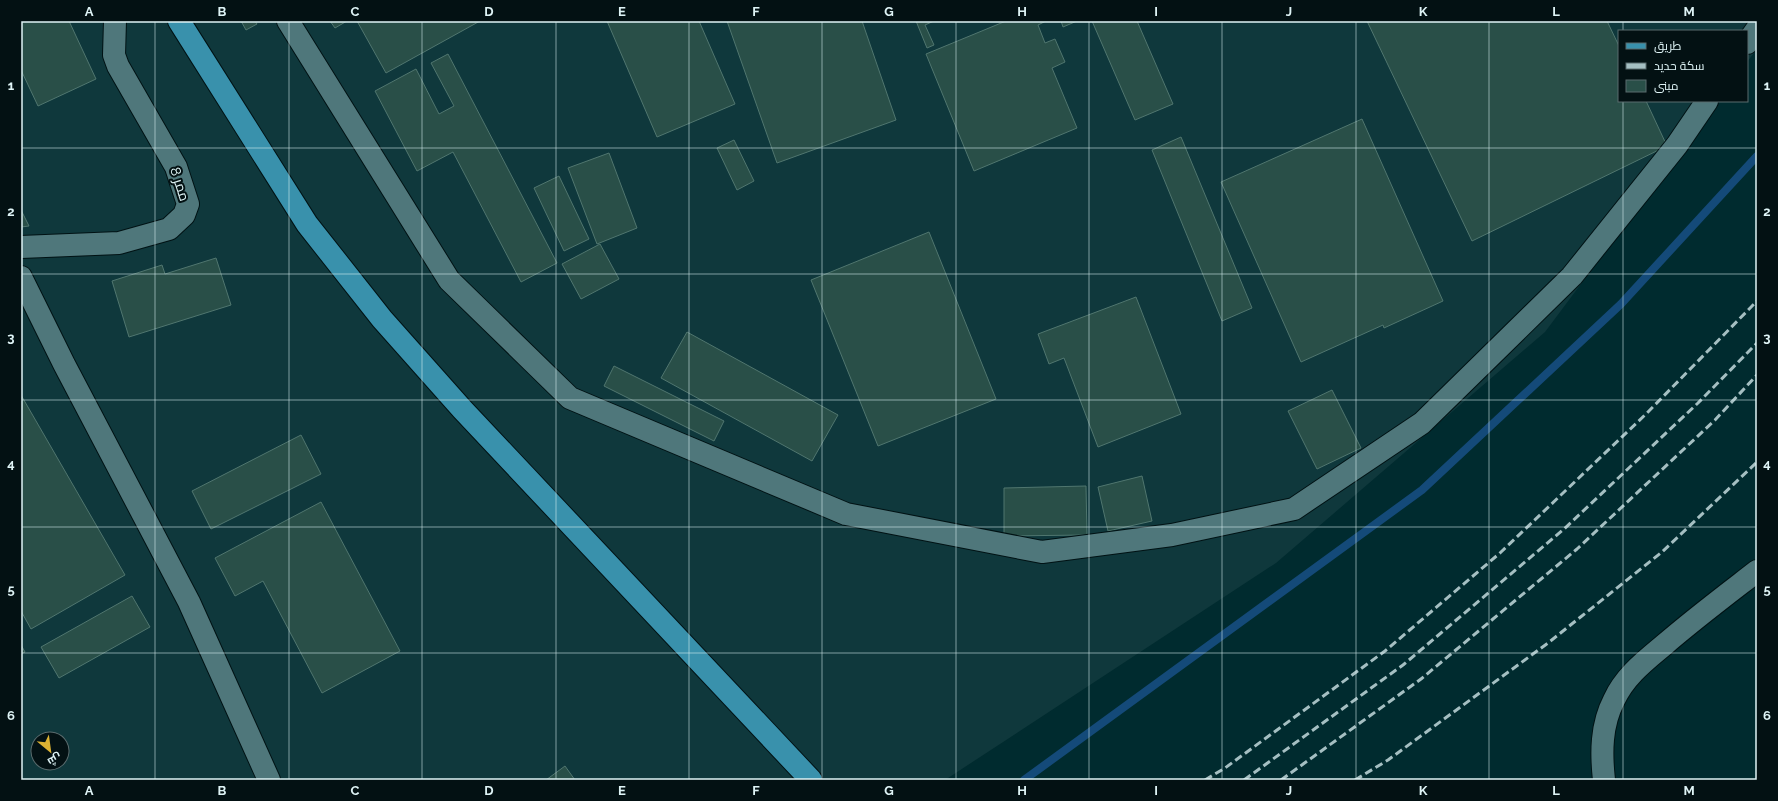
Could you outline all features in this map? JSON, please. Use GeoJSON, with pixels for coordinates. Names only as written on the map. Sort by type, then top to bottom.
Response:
{"type":"FeatureCollection","features":[{"type":"Feature","properties":{"kind":"main road"},"geometry":{"type":"LineString","coordinates":[[179,21],[307,224],[382,319],[462,409],[811,780]]}},
{"type":"Feature","properties":{"kind":"lane","name":"ممر 8"},"geometry":{"type":"LineString","coordinates":[[21,247],[119,243],[169,229],[184,215],[188,204],[176,167],[118,66],[114,56],[115,21]]}},
{"type":"Feature","properties":{"kind":"lane"},"geometry":{"type":"LineString","coordinates":[[288,21],[449,280],[570,398],[846,514],[1042,552],[1172,535],[1294,509],[1422,423],[1572,276],[1677,145],[1706,102]]}},
{"type":"Feature","properties":{"kind":"lane"},"geometry":{"type":"LineString","coordinates":[[1748,42],[1757,28]]}},
{"type":"Feature","properties":{"kind":"lane"},"geometry":{"type":"LineString","coordinates":[[21,277],[64,364],[190,602],[269,780]]}},
{"type":"Feature","properties":{"kind":"lane"},"geometry":{"type":"LineString","coordinates":[[1604,780],[1601,759],[1603,737],[1608,715],[1614,700],[1631,673],[1676,634],[1757,571]]}},
{"type":"Feature","properties":{"kind":"shaded area"},"geometry":{"type":"Polygon","coordinates":[[[21,21],[1757,21],[1757,49],[1748,61],[1748,30],[1618,30],[1618,102],[1717,102],[1545,332],[1276,563],[945,780],[21,780],[21,21]]]}},
{"type":"Feature","properties":{"kind":"building"},"geometry":{"type":"Polygon","coordinates":[[[21,21],[69,21],[96,79],[38,106],[21,70],[21,21]]]}},
{"type":"Feature","properties":{"kind":"building"},"geometry":{"type":"Polygon","coordinates":[[[241,21],[255,21],[257,24],[246,30],[241,21]]]}},
{"type":"Feature","properties":{"kind":"building"},"geometry":{"type":"Polygon","coordinates":[[[330,21],[347,21],[335,28],[330,21]]]}},
{"type":"Feature","properties":{"kind":"building"},"geometry":{"type":"Polygon","coordinates":[[[357,21],[480,21],[386,73],[357,21]]]}},
{"type":"Feature","properties":{"kind":"building"},"geometry":{"type":"Polygon","coordinates":[[[607,21],[699,21],[735,104],[657,137],[607,21]]]}},
{"type":"Feature","properties":{"kind":"building"},"geometry":{"type":"Polygon","coordinates":[[[727,21],[862,21],[896,120],[777,163],[727,21]]]}},
{"type":"Feature","properties":{"kind":"building"},"geometry":{"type":"Polygon","coordinates":[[[916,21],[934,21],[925,25],[934,45],[927,48],[916,21]]]}},
{"type":"Feature","properties":{"kind":"building"},"geometry":{"type":"Polygon","coordinates":[[[1006,21],[1046,21],[1038,25],[1045,43],[1055,39],[1065,62],[1052,68],[1077,128],[974,171],[926,54],[1006,21]]]}},
{"type":"Feature","properties":{"kind":"building"},"geometry":{"type":"Polygon","coordinates":[[[1061,21],[1077,21],[1063,27],[1061,21]]]}},
{"type":"Feature","properties":{"kind":"building"},"geometry":{"type":"Polygon","coordinates":[[[1092,21],[1137,21],[1173,104],[1135,120],[1092,21]]]}},
{"type":"Feature","properties":{"kind":"building"},"geometry":{"type":"Polygon","coordinates":[[[1367,21],[1607,21],[1618,44],[1618,102],[1646,102],[1667,146],[1472,241],[1367,21]]]}},
{"type":"Feature","properties":{"kind":"building"},"geometry":{"type":"Polygon","coordinates":[[[448,54],[557,263],[521,282],[453,152],[417,171],[375,91],[416,69],[439,114],[454,106],[431,63],[448,54]]]}},
{"type":"Feature","properties":{"kind":"building"},"geometry":{"type":"Polygon","coordinates":[[[1362,119],[1443,301],[1384,328],[1383,325],[1301,362],[1221,182],[1362,119]]]}},
{"type":"Feature","properties":{"kind":"building"},"geometry":{"type":"Polygon","coordinates":[[[1181,137],[1252,308],[1222,321],[1152,150],[1181,137]]]}},
{"type":"Feature","properties":{"kind":"building"},"geometry":{"type":"Polygon","coordinates":[[[734,140],[754,181],[737,190],[717,148],[734,140]]]}},
{"type":"Feature","properties":{"kind":"building"},"geometry":{"type":"Polygon","coordinates":[[[609,153],[637,228],[597,244],[568,168],[609,153]]]}},
{"type":"Feature","properties":{"kind":"building"},"geometry":{"type":"Polygon","coordinates":[[[559,176],[589,239],[564,251],[534,188],[559,176]]]}},
{"type":"Feature","properties":{"kind":"building"},"geometry":{"type":"Polygon","coordinates":[[[21,210],[29,226],[21,227],[21,210]]]}},
{"type":"Feature","properties":{"kind":"building"},"geometry":{"type":"Polygon","coordinates":[[[929,232],[996,399],[878,446],[811,280],[929,232]]]}},
{"type":"Feature","properties":{"kind":"building"},"geometry":{"type":"Polygon","coordinates":[[[600,244],[619,279],[581,299],[562,264],[600,244]]]}},
{"type":"Feature","properties":{"kind":"building"},"geometry":{"type":"Polygon","coordinates":[[[216,258],[231,305],[129,337],[112,281],[162,265],[165,274],[216,258]]]}},
{"type":"Feature","properties":{"kind":"building"},"geometry":{"type":"Polygon","coordinates":[[[1136,297],[1181,414],[1098,447],[1064,358],[1049,364],[1038,334],[1136,297]]]}},
{"type":"Feature","properties":{"kind":"building"},"geometry":{"type":"Polygon","coordinates":[[[687,332],[838,415],[812,461],[661,378],[687,332]]]}},
{"type":"Feature","properties":{"kind":"building"},"geometry":{"type":"Polygon","coordinates":[[[614,366],[724,421],[714,441],[604,386],[614,366]]]}},
{"type":"Feature","properties":{"kind":"building"},"geometry":{"type":"Polygon","coordinates":[[[1332,390],[1361,448],[1317,469],[1288,411],[1332,390]]]}},
{"type":"Feature","properties":{"kind":"building"},"geometry":{"type":"Polygon","coordinates":[[[21,395],[125,575],[31,629],[21,611],[21,395]]]}},
{"type":"Feature","properties":{"kind":"building"},"geometry":{"type":"Polygon","coordinates":[[[301,435],[321,474],[211,529],[192,491],[301,435]]]}},
{"type":"Feature","properties":{"kind":"building"},"geometry":{"type":"Polygon","coordinates":[[[1142,476],[1152,521],[1108,531],[1098,487],[1142,476]]]}},
{"type":"Feature","properties":{"kind":"building"},"geometry":{"type":"Polygon","coordinates":[[[1086,486],[1087,535],[1004,536],[1004,488],[1086,486]]]}},
{"type":"Feature","properties":{"kind":"building"},"geometry":{"type":"Polygon","coordinates":[[[321,502],[400,651],[322,693],[263,581],[235,596],[215,558],[321,502]]]}},
{"type":"Feature","properties":{"kind":"building"},"geometry":{"type":"Polygon","coordinates":[[[132,596],[150,627],[59,678],[41,647],[132,596]]]}},
{"type":"Feature","properties":{"kind":"building"},"geometry":{"type":"Polygon","coordinates":[[[21,645],[25,652],[21,654],[21,645]]]}},
{"type":"Feature","properties":{"kind":"building"},"geometry":{"type":"Polygon","coordinates":[[[565,766],[575,780],[546,780],[565,766]]]}},
{"type":"Feature","properties":{"kind":"waterway"},"geometry":{"type":"LineString","coordinates":[[1024,780],[1422,490],[1621,304],[1757,156]]}},
{"type":"Feature","properties":{"kind":"railway"},"geometry":{"type":"LineString","coordinates":[[1205,780],[1225,768],[1385,651],[1500,553],[1646,414],[1757,301]]}},
{"type":"Feature","properties":{"kind":"railway"},"geometry":{"type":"LineString","coordinates":[[1244,780],[1403,665],[1564,529],[1698,403],[1757,343]]}},
{"type":"Feature","properties":{"kind":"railway"},"geometry":{"type":"LineString","coordinates":[[1281,780],[1421,679],[1577,549],[1715,420],[1757,375]]}},
{"type":"Feature","properties":{"kind":"railway"},"geometry":{"type":"LineString","coordinates":[[1355,780],[1388,760],[1548,643],[1662,552],[1757,462]]}}]}
